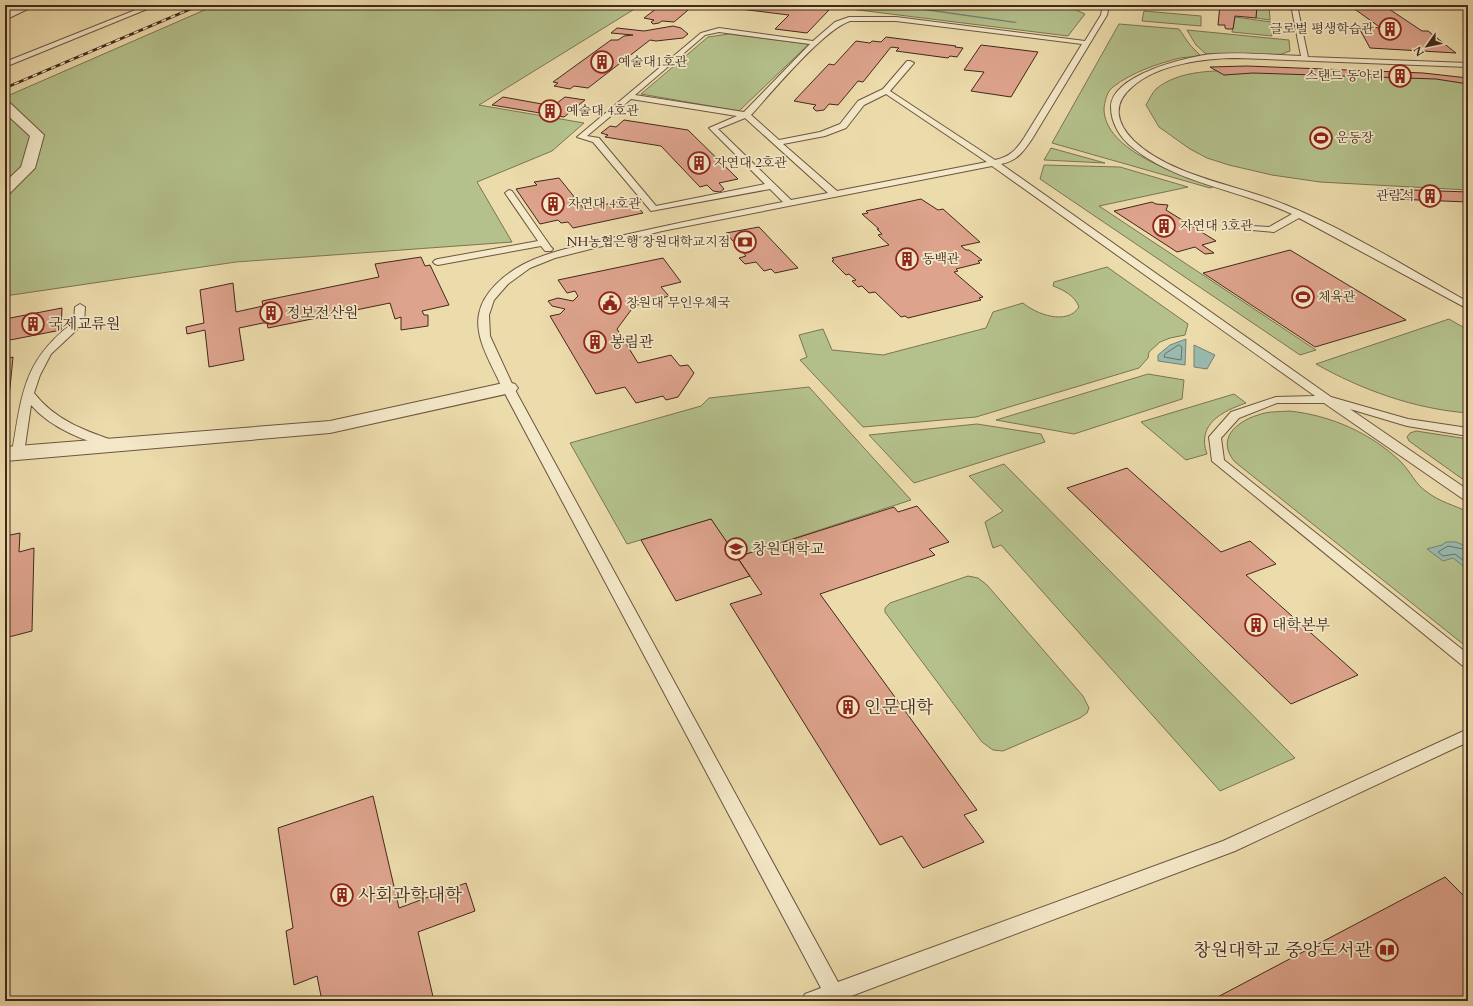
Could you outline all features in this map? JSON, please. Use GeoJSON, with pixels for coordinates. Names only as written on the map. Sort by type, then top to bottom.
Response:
{"type":"FeatureCollection","features":[{"type":"Feature","properties":{"kind":"street"},"geometry":{"type":"LineString","coordinates":[[5,16],[31,5]]}},
{"type":"Feature","properties":{"kind":"street"},"geometry":{"type":"LineString","coordinates":[[5,190],[28,168],[37,135],[8,108]]}},
{"type":"Feature","properties":{"kind":"street"},"geometry":{"type":"LineString","coordinates":[[11,453],[330,427],[508,388]]}},
{"type":"Feature","properties":{"kind":"lane"},"geometry":{"type":"LineString","coordinates":[[5,64],[154,5]]}},
{"type":"Feature","properties":{"kind":"lane"},"geometry":{"type":"LineString","coordinates":[[835,996],[508,388],[485,336],[484,315],[489,299],[504,282],[521,270],[552,256],[662,228],[788,202],[1009,160],[1017,154],[1088,43],[1104,15],[1106,5]]}},
{"type":"Feature","properties":{"kind":"lane"},"geometry":{"type":"LineString","coordinates":[[1294,5],[1305,58]]}},
{"type":"Feature","properties":{"kind":"lane"},"geometry":{"type":"LineString","coordinates":[[788,202],[713,128],[746,115],[815,43],[838,23],[848,19],[876,18],[1088,43]]}},
{"type":"Feature","properties":{"kind":"lane"},"geometry":{"type":"LineString","coordinates":[[771,186],[654,209],[596,140],[581,137],[703,34],[719,30],[815,43]]}},
{"type":"Feature","properties":{"kind":"lane"},"geometry":{"type":"LineString","coordinates":[[1468,65],[1305,58],[1217,56],[1200,58],[1166,67],[1134,80],[1122,88],[1115,98],[1114,113],[1119,129],[1136,146],[1165,164],[1299,214],[1332,230],[1468,306]]}},
{"type":"Feature","properties":{"kind":"lane"},"geometry":{"type":"LineString","coordinates":[[779,142],[822,134],[838,129],[845,124],[861,103],[886,91],[910,63]]}},
{"type":"Feature","properties":{"kind":"lane"},"geometry":{"type":"LineString","coordinates":[[886,91],[994,163],[1327,399],[1468,496]]}},
{"type":"Feature","properties":{"kind":"lane"},"geometry":{"type":"LineString","coordinates":[[628,96],[746,115],[779,142],[834,193]]}},
{"type":"Feature","properties":{"kind":"lane"},"geometry":{"type":"LineString","coordinates":[[509,193],[552,256]]}},
{"type":"Feature","properties":{"kind":"lane"},"geometry":{"type":"LineString","coordinates":[[1254,228],[1272,230],[1299,214]]}},
{"type":"Feature","properties":{"kind":"lane"},"geometry":{"type":"LineString","coordinates":[[438,262],[544,243]]}},
{"type":"Feature","properties":{"kind":"lane"},"geometry":{"type":"LineString","coordinates":[[11,453],[31,379],[47,352],[61,337],[79,323],[80,307]]}},
{"type":"Feature","properties":{"kind":"lane"},"geometry":{"type":"LineString","coordinates":[[28,393],[38,407],[50,418],[70,428],[114,445]]}},
{"type":"Feature","properties":{"kind":"lane"},"geometry":{"type":"LineString","coordinates":[[1468,432],[1407,422],[1327,399],[1276,400],[1235,415],[1216,437],[1218,461],[1468,662]]}},
{"type":"Feature","properties":{"kind":"lane"},"geometry":{"type":"LineString","coordinates":[[812,1001],[835,996],[1229,846],[1468,735]]}},
{"type":"Feature","properties":{"kind":"green space"},"geometry":{"type":"Polygon","coordinates":[[[216,5],[641,5],[479,105],[584,123],[552,151],[477,182],[512,242],[236,262],[5,296],[5,97],[216,5]]]}},
{"type":"Feature","properties":{"kind":"green space"},"geometry":{"type":"Polygon","coordinates":[[[818,5],[1065,5],[1085,14],[1068,36],[818,5]]]}},
{"type":"Feature","properties":{"kind":"green space"},"geometry":{"type":"Polygon","coordinates":[[[1257,5],[1269,5],[1270,20],[1256,18],[1257,5]]]}},
{"type":"Feature","properties":{"kind":"green space"},"geometry":{"type":"Polygon","coordinates":[[[1144,11],[1201,16],[1201,26],[1142,21],[1144,11]]]}},
{"type":"Feature","properties":{"kind":"green space"},"geometry":{"type":"Polygon","coordinates":[[[1235,17],[1271,22],[1272,36],[1232,32],[1235,17]]]}},
{"type":"Feature","properties":{"kind":"green space"},"geometry":{"type":"Polygon","coordinates":[[[1119,24],[1179,29],[1190,45],[1200,55],[1180,58],[1154,66],[1128,77],[1113,87],[1108,94],[1104,105],[1107,123],[1116,137],[1130,149],[1147,159],[1184,176],[1215,186],[1210,188],[1052,143],[1119,24]]]}},
{"type":"Feature","properties":{"kind":"green space"},"geometry":{"type":"Polygon","coordinates":[[[1187,30],[1289,40],[1290,51],[1279,55],[1206,54],[1196,45],[1187,30]]]}},
{"type":"Feature","properties":{"kind":"green space"},"geometry":{"type":"Polygon","coordinates":[[[729,34],[809,44],[739,111],[641,94],[708,37],[729,34]]]}},
{"type":"Feature","properties":{"kind":"green space","name":"운동장"},"geometry":{"type":"Polygon","coordinates":[[[1247,70],[1429,77],[1468,83],[1468,190],[1320,182],[1272,175],[1229,165],[1207,158],[1190,149],[1159,127],[1146,105],[1156,89],[1166,82],[1187,74],[1211,71],[1247,70]]]}},
{"type":"Feature","properties":{"kind":"green space"},"geometry":{"type":"Polygon","coordinates":[[[1051,148],[1105,163],[1044,160],[1051,148]]]}},
{"type":"Feature","properties":{"kind":"green space"},"geometry":{"type":"Polygon","coordinates":[[[1044,165],[1120,167],[1188,187],[1099,206],[1316,350],[1300,355],[1040,179],[1044,165]]]}},
{"type":"Feature","properties":{"kind":"green space"},"geometry":{"type":"Polygon","coordinates":[[[1107,267],[1188,324],[1185,335],[1160,342],[1149,352],[1148,358],[1139,368],[976,417],[863,427],[800,360],[807,357],[799,335],[823,329],[832,350],[883,355],[986,328],[993,312],[1023,303],[1043,314],[1059,317],[1067,316],[1074,313],[1079,307],[1069,294],[1053,286],[1054,282],[1107,267]]]}},
{"type":"Feature","properties":{"kind":"green space"},"geometry":{"type":"Polygon","coordinates":[[[1449,319],[1468,330],[1468,413],[1428,407],[1389,397],[1352,382],[1316,364],[1449,319]]]}},
{"type":"Feature","properties":{"kind":"green space"},"geometry":{"type":"Polygon","coordinates":[[[1148,374],[1184,380],[1182,399],[1074,434],[996,420],[1148,374]]]}},
{"type":"Feature","properties":{"kind":"green space"},"geometry":{"type":"Polygon","coordinates":[[[809,387],[911,500],[737,557],[711,519],[627,544],[570,443],[701,406],[709,398],[809,387]]]}},
{"type":"Feature","properties":{"kind":"green space"},"geometry":{"type":"Polygon","coordinates":[[[1234,394],[1246,403],[1221,415],[1208,427],[1205,434],[1207,454],[1186,460],[1141,422],[1234,394]]]}},
{"type":"Feature","properties":{"kind":"green space"},"geometry":{"type":"Polygon","coordinates":[[[1289,411],[1304,413],[1335,421],[1363,434],[1377,442],[1401,462],[1419,485],[1427,492],[1442,501],[1468,512],[1468,648],[1235,462],[1227,446],[1228,439],[1236,427],[1250,418],[1262,414],[1289,411]]]}},
{"type":"Feature","properties":{"kind":"green space"},"geometry":{"type":"Polygon","coordinates":[[[977,424],[1041,434],[1045,442],[914,483],[869,435],[977,424]]]}},
{"type":"Feature","properties":{"kind":"green space"},"geometry":{"type":"Polygon","coordinates":[[[1416,431],[1468,439],[1468,483],[1409,441],[1407,437],[1410,433],[1416,431]]]}},
{"type":"Feature","properties":{"kind":"green space"},"geometry":{"type":"Polygon","coordinates":[[[1004,464],[1295,758],[1220,791],[1001,545],[993,548],[985,522],[1003,511],[969,476],[1004,464]]]}},
{"type":"Feature","properties":{"kind":"green space"},"geometry":{"type":"Polygon","coordinates":[[[968,576],[978,578],[987,585],[1083,696],[1089,708],[1087,713],[1080,718],[1003,751],[993,750],[982,742],[885,612],[885,608],[890,603],[968,576]]]}},
{"type":"Feature","properties":{"kind":"water"},"geometry":{"type":"Polygon","coordinates":[[[1186,339],[1185,365],[1158,361],[1158,355],[1170,345],[1186,339]]]}},
{"type":"Feature","properties":{"kind":"water"},"geometry":{"type":"Polygon","coordinates":[[[1194,345],[1215,355],[1207,369],[1194,367],[1194,345]]]}},
{"type":"Feature","properties":{"kind":"water"},"geometry":{"type":"Polygon","coordinates":[[[1446,542],[1456,542],[1468,547],[1468,570],[1453,558],[1443,561],[1427,549],[1442,545],[1446,542]]]}},
{"type":"Feature","properties":{"kind":"building"},"geometry":{"type":"Polygon","coordinates":[[[661,5],[694,5],[674,22],[662,21],[653,24],[651,22],[654,20],[644,18],[661,5]]]}},
{"type":"Feature","properties":{"kind":"building"},"geometry":{"type":"Polygon","coordinates":[[[745,5],[787,5],[829,10],[807,33],[775,29],[789,15],[740,9],[745,5]]]}},
{"type":"Feature","properties":{"kind":"building"},"geometry":{"type":"Polygon","coordinates":[[[1220,5],[1257,5],[1256,18],[1235,16],[1233,29],[1227,29],[1225,28],[1225,25],[1218,25],[1220,5]]]}},
{"type":"Feature","properties":{"kind":"building","name":"글로벌 평생학습관"},"geometry":{"type":"Polygon","coordinates":[[[1349,5],[1383,5],[1422,31],[1428,31],[1456,53],[1370,48],[1358,26],[1381,28],[1349,5]]]}},
{"type":"Feature","properties":{"kind":"building","name":"예술대1호관"},"geometry":{"type":"Polygon","coordinates":[[[673,26],[681,28],[688,34],[683,38],[656,41],[650,40],[588,88],[574,86],[570,89],[554,86],[558,83],[553,82],[611,40],[618,40],[624,36],[633,35],[611,33],[617,28],[644,31],[673,26]]]}},
{"type":"Feature","properties":{"kind":"building"},"geometry":{"type":"Polygon","coordinates":[[[886,37],[963,48],[957,57],[950,56],[948,58],[896,51],[899,48],[891,47],[863,82],[858,81],[838,105],[829,104],[824,110],[816,111],[813,108],[816,105],[794,101],[829,64],[834,65],[856,41],[870,43],[872,41],[881,42],[886,37]]]}},
{"type":"Feature","properties":{"kind":"building"},"geometry":{"type":"Polygon","coordinates":[[[981,45],[1038,52],[1011,97],[971,91],[984,72],[964,70],[981,45]]]}},
{"type":"Feature","properties":{"kind":"building","name":"스탠드 동아리"},"geometry":{"type":"Polygon","coordinates":[[[1247,66],[1423,73],[1468,78],[1468,84],[1436,79],[1253,73],[1224,75],[1210,67],[1247,66]]]}},
{"type":"Feature","properties":{"kind":"building","name":"예술대 4호관"},"geometry":{"type":"Polygon","coordinates":[[[503,97],[553,106],[565,97],[585,100],[564,117],[492,105],[503,97]]]}},
{"type":"Feature","properties":{"kind":"building","name":"자연대 2호관"},"geometry":{"type":"Polygon","coordinates":[[[624,120],[688,130],[738,179],[719,183],[724,189],[720,192],[713,191],[707,185],[700,187],[661,146],[605,137],[608,135],[601,133],[610,126],[616,127],[624,120]]]}},
{"type":"Feature","properties":{"kind":"building","name":"자연대 4호관"},"geometry":{"type":"Polygon","coordinates":[[[559,178],[584,209],[631,199],[643,213],[573,228],[568,222],[561,223],[558,220],[540,224],[516,189],[537,185],[534,182],[559,178]]]}},
{"type":"Feature","properties":{"kind":"building","name":"관람석"},"geometry":{"type":"Polygon","coordinates":[[[1386,189],[1468,192],[1468,202],[1394,199],[1386,189]]]}},
{"type":"Feature","properties":{"kind":"building","name":"동백관"},"geometry":{"type":"Polygon","coordinates":[[[921,199],[938,210],[943,209],[980,242],[961,246],[982,260],[978,261],[980,263],[956,269],[958,271],[954,272],[983,297],[979,298],[981,300],[908,318],[905,316],[901,317],[875,292],[869,293],[862,286],[858,287],[852,281],[856,280],[849,274],[846,275],[832,261],[834,260],[832,258],[889,245],[878,235],[882,234],[877,229],[879,229],[862,214],[868,213],[866,211],[921,199]]]}},
{"type":"Feature","properties":{"kind":"building","name":"자연대 3호관"},"geometry":{"type":"Polygon","coordinates":[[[1152,202],[1156,204],[1168,205],[1166,210],[1216,241],[1202,245],[1214,253],[1205,254],[1195,247],[1177,252],[1114,211],[1152,202]]]}},
{"type":"Feature","properties":{"kind":"building"},"geometry":{"type":"Polygon","coordinates":[[[759,227],[798,268],[775,273],[771,269],[764,271],[756,262],[745,264],[739,258],[746,256],[726,233],[759,227]]]}},
{"type":"Feature","properties":{"kind":"building","name":"체육관"},"geometry":{"type":"Polygon","coordinates":[[[1290,250],[1406,320],[1315,347],[1203,273],[1290,250]]]}},
{"type":"Feature","properties":{"kind":"building","name":"정보전산원"},"geometry":{"type":"Polygon","coordinates":[[[421,257],[425,266],[430,265],[449,305],[422,311],[424,315],[428,315],[428,326],[401,330],[401,317],[395,319],[390,303],[268,328],[267,323],[263,323],[239,328],[244,360],[209,367],[205,330],[187,334],[186,327],[204,323],[200,290],[233,283],[236,312],[263,306],[262,301],[379,277],[375,264],[421,257]]]}},
{"type":"Feature","properties":{"kind":"building","name":"봉림관"},"geometry":{"type":"Polygon","coordinates":[[[663,258],[681,282],[661,287],[669,296],[634,306],[617,329],[638,363],[671,355],[680,366],[688,365],[694,373],[678,397],[666,400],[663,396],[636,403],[625,387],[596,394],[550,316],[560,314],[565,309],[552,306],[548,301],[558,298],[573,301],[578,296],[575,291],[567,293],[558,280],[663,258]]]}},
{"type":"Feature","properties":{"kind":"building","name":"국제교류원"},"geometry":{"type":"Polygon","coordinates":[[[62,308],[61,330],[5,341],[5,319],[62,308]]]}},
{"type":"Feature","properties":{"kind":"building","name":"국제교류원"},"geometry":{"type":"Polygon","coordinates":[[[13,357],[7,418],[5,419],[5,359],[13,357]]]}},
{"type":"Feature","properties":{"kind":"building","name":"대학본부"},"geometry":{"type":"Polygon","coordinates":[[[1127,468],[1221,552],[1250,541],[1276,564],[1246,575],[1358,675],[1291,704],[1067,488],[1127,468]]]}},
{"type":"Feature","properties":{"kind":"building","name":"인문대학"},"geometry":{"type":"Polygon","coordinates":[[[917,506],[949,542],[929,549],[935,555],[820,594],[977,810],[964,815],[984,842],[923,868],[902,836],[880,845],[730,604],[762,594],[737,557],[894,507],[898,512],[917,506]]]}},
{"type":"Feature","properties":{"kind":"building"},"geometry":{"type":"Polygon","coordinates":[[[711,519],[750,576],[676,601],[641,540],[711,519]]]}},
{"type":"Feature","properties":{"kind":"building"},"geometry":{"type":"Polygon","coordinates":[[[20,533],[19,552],[34,548],[32,631],[5,638],[5,536],[20,533]]]}},
{"type":"Feature","properties":{"kind":"building","name":"사회과학대학"},"geometry":{"type":"Polygon","coordinates":[[[373,796],[399,908],[466,883],[475,911],[418,932],[434,1001],[322,1001],[317,976],[294,985],[286,931],[293,928],[278,828],[373,796]]]}},
{"type":"Feature","properties":{"kind":"building","name":"창원대학교 중앙도서관"},"geometry":{"type":"Polygon","coordinates":[[[1445,877],[1468,900],[1468,1001],[1210,1001],[1445,877]]]}},
{"type":"Feature","properties":{"kind":"waterway"},"geometry":{"type":"LineString","coordinates":[[890,5],[1015,22]]}},
{"type":"Feature","properties":{"kind":"railway"},"geometry":{"type":"LineString","coordinates":[[5,88],[200,5]]}},
{"type":"Feature","properties":{"kind":"place","name":"글로벌 평생학습관"},"geometry":{"type":"Point","coordinates":[1390,29]}},
{"type":"Feature","properties":{"kind":"place","name":"예술대1호관"},"geometry":{"type":"Point","coordinates":[602,62]}},
{"type":"Feature","properties":{"kind":"place","name":"스탠드 동아리"},"geometry":{"type":"Point","coordinates":[1400,76]}},
{"type":"Feature","properties":{"kind":"place","name":"예술대 4호관"},"geometry":{"type":"Point","coordinates":[550,111]}},
{"type":"Feature","properties":{"kind":"place","name":"운동장"},"geometry":{"type":"Point","coordinates":[1321,138]}},
{"type":"Feature","properties":{"kind":"place","name":"자연대 2호관"},"geometry":{"type":"Point","coordinates":[699,163]}},
{"type":"Feature","properties":{"kind":"place","name":"관람석"},"geometry":{"type":"Point","coordinates":[1430,196]}},
{"type":"Feature","properties":{"kind":"place","name":"자연대 4호관"},"geometry":{"type":"Point","coordinates":[553,204]}},
{"type":"Feature","properties":{"kind":"place","name":"자연대 3호관"},"geometry":{"type":"Point","coordinates":[1164,226]}},
{"type":"Feature","properties":{"kind":"place","name":"NH농협은행 창원대학교지점"},"geometry":{"type":"Point","coordinates":[745,242]}},
{"type":"Feature","properties":{"kind":"place","name":"동백관"},"geometry":{"type":"Point","coordinates":[907,259]}},
{"type":"Feature","properties":{"kind":"place","name":"체육관"},"geometry":{"type":"Point","coordinates":[1303,297]}},
{"type":"Feature","properties":{"kind":"place","name":"창원대 무인우체국"},"geometry":{"type":"Point","coordinates":[610,303]}},
{"type":"Feature","properties":{"kind":"place","name":"정보전산원"},"geometry":{"type":"Point","coordinates":[271,313]}},
{"type":"Feature","properties":{"kind":"place","name":"국제교류원"},"geometry":{"type":"Point","coordinates":[33,324]}},
{"type":"Feature","properties":{"kind":"place","name":"봉림관"},"geometry":{"type":"Point","coordinates":[595,342]}},
{"type":"Feature","properties":{"kind":"place","name":"창원대학교"},"geometry":{"type":"Point","coordinates":[736,549]}},
{"type":"Feature","properties":{"kind":"place","name":"대학본부"},"geometry":{"type":"Point","coordinates":[1256,625]}},
{"type":"Feature","properties":{"kind":"place","name":"인문대학"},"geometry":{"type":"Point","coordinates":[848,707]}},
{"type":"Feature","properties":{"kind":"place","name":"사회과학대학"},"geometry":{"type":"Point","coordinates":[342,895]}},
{"type":"Feature","properties":{"kind":"place","name":"창원대학교 중앙도서관"},"geometry":{"type":"Point","coordinates":[1387,950]}}]}
